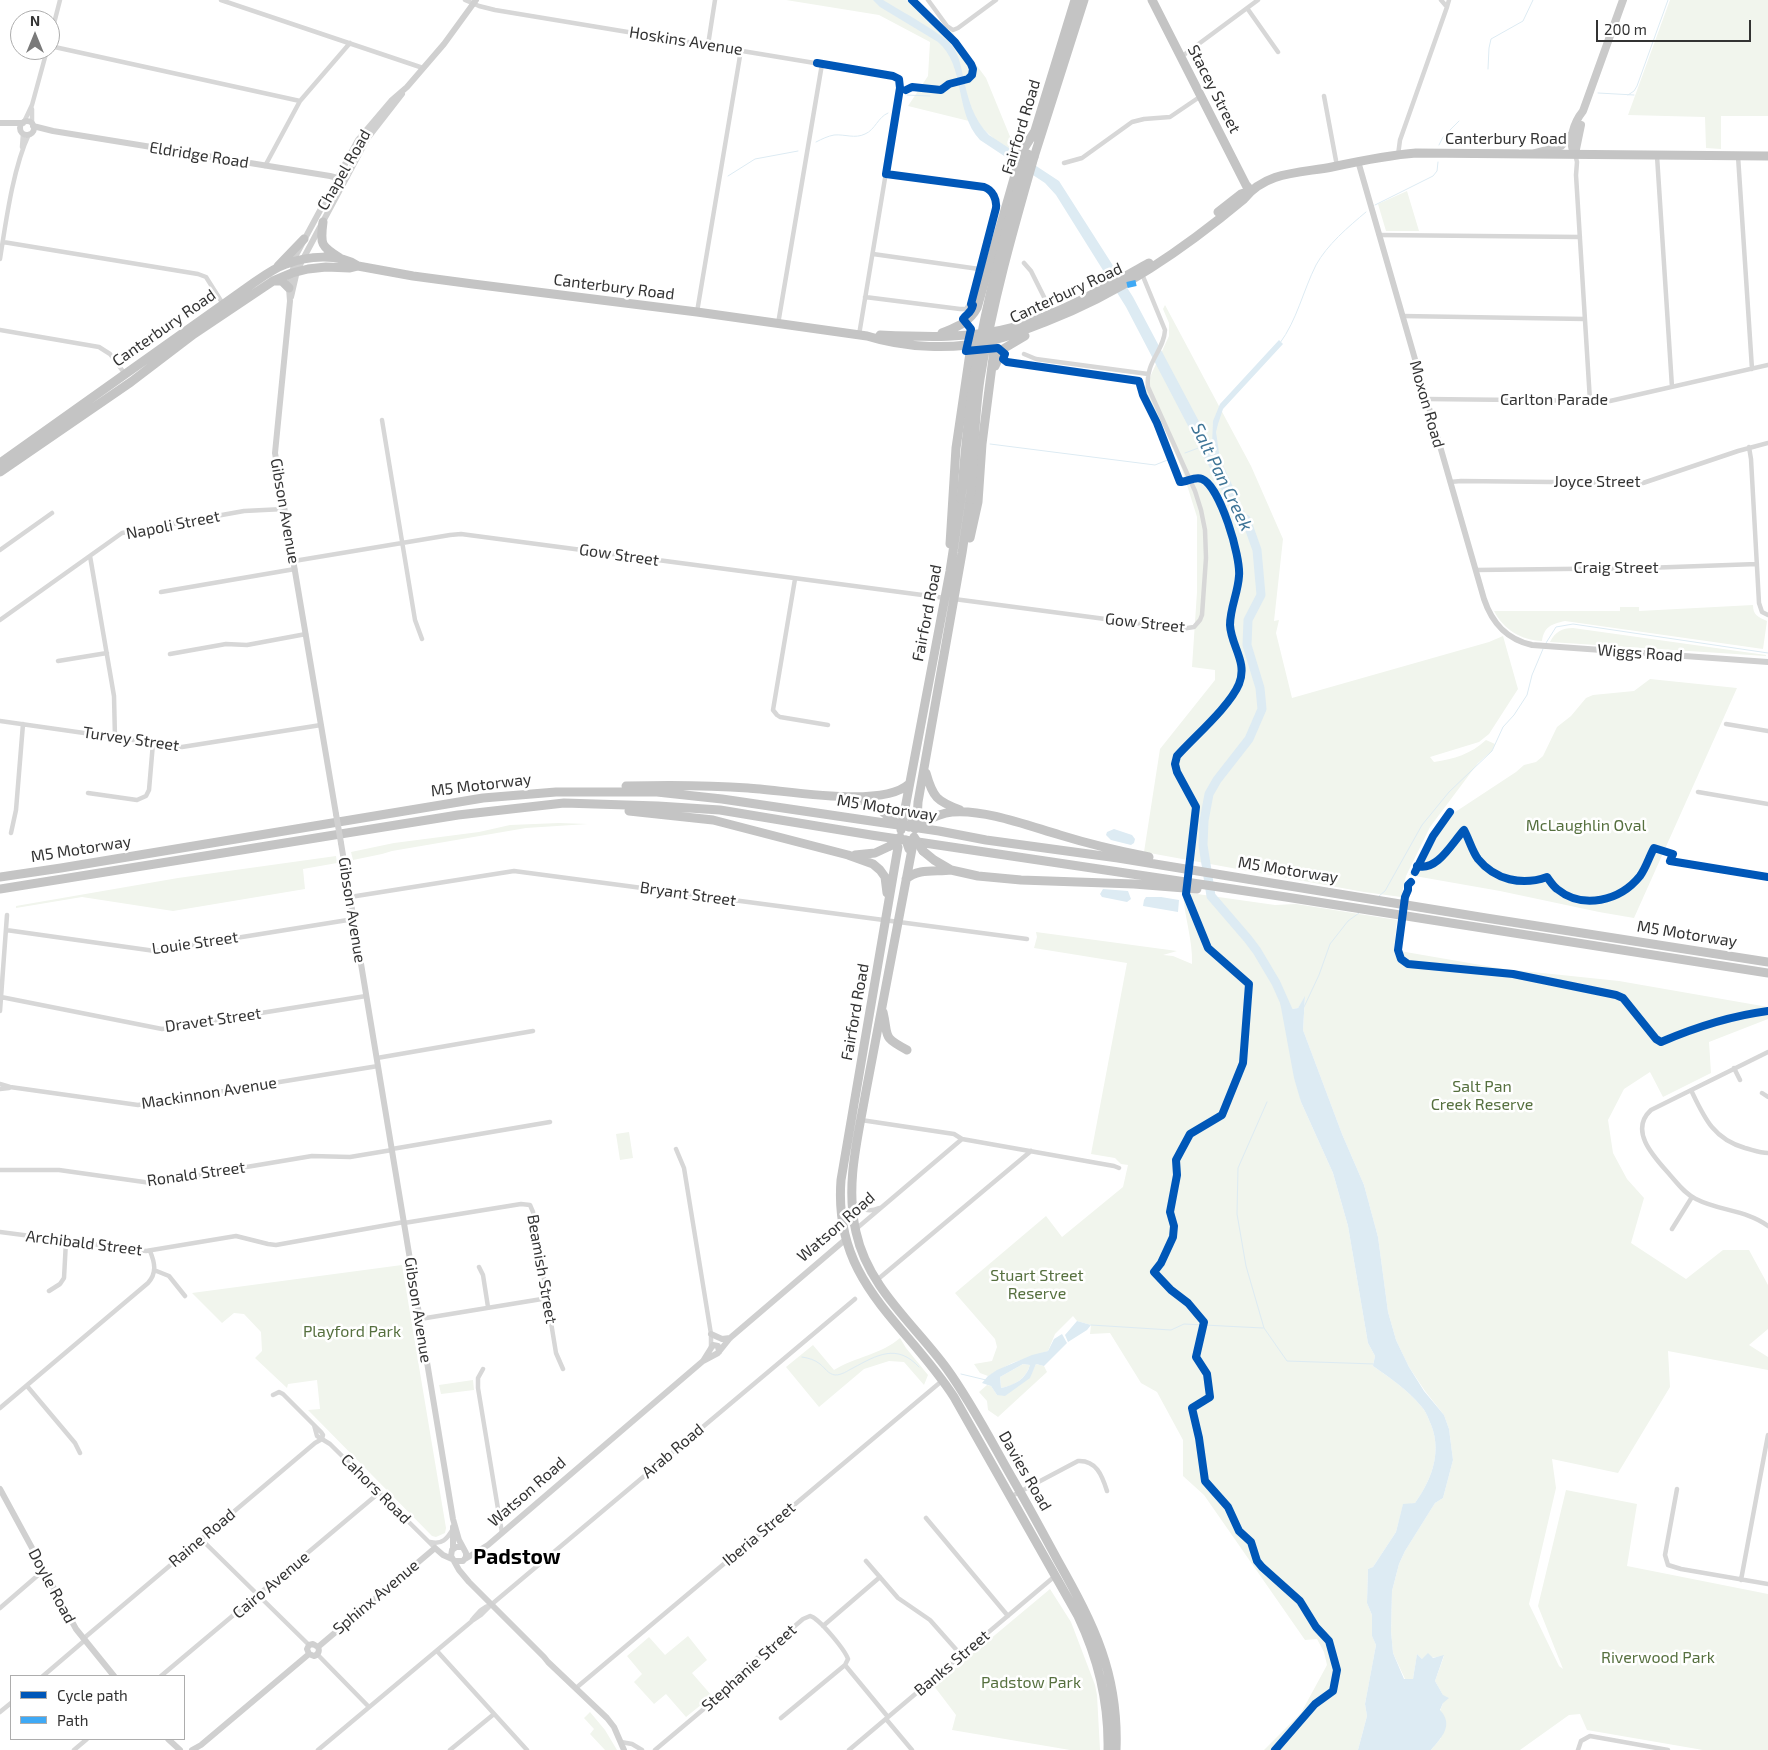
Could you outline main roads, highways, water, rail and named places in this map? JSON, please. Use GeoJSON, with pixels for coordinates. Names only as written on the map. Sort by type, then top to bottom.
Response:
{"type":"FeatureCollection","features":[{"type":"Feature","properties":{"kind":"highway","name":"Fairford Road"},"geometry":{"type":"LineString","coordinates":[[855,1230],[852,1201],[853,1168],[881,1005],[892,921],[888,906],[918,802],[925,770],[962,553],[965,499],[986,348],[1028,154],[1075,0]]}},
{"type":"Feature","properties":{"kind":"highway","name":"Fairford Road"},"geometry":{"type":"LineString","coordinates":[[1028,154],[1084,0]]}},
{"type":"Feature","properties":{"kind":"highway","name":"Stacey Street"},"geometry":{"type":"LineString","coordinates":[[1152,0],[1246,185],[1251,191]]}},
{"type":"Feature","properties":{"kind":"highway"},"geometry":{"type":"LineString","coordinates":[[934,335],[959,326],[969,320],[977,308],[998,231],[1028,154]]}},
{"type":"Feature","properties":{"kind":"highway","name":"Canterbury Road"},"geometry":{"type":"LineString","coordinates":[[0,463],[273,281],[295,272],[326,267],[350,268],[358,266],[412,276],[863,335],[986,336],[1021,332],[1072,310],[1186,246],[1263,182],[1300,170],[1337,166],[1398,155],[1768,156]]}},
{"type":"Feature","properties":{"kind":"highway"},"geometry":{"type":"LineString","coordinates":[[323,222],[321,237],[323,245],[342,260]]}},
{"type":"Feature","properties":{"kind":"highway"},"geometry":{"type":"LineString","coordinates":[[277,269],[282,260],[304,239]]}},
{"type":"Feature","properties":{"kind":"highway","name":"Canterbury Road"},"geometry":{"type":"LineString","coordinates":[[0,472],[128,378],[223,304],[285,264],[321,257],[351,261],[358,266]]}},
{"type":"Feature","properties":{"kind":"highway"},"geometry":{"type":"LineString","coordinates":[[273,281],[282,281],[289,288]]}},
{"type":"Feature","properties":{"kind":"highway","name":"Canterbury Road"},"geometry":{"type":"LineString","coordinates":[[863,335],[881,340],[910,344],[974,344],[986,336],[1052,313],[1111,287]]}},
{"type":"Feature","properties":{"kind":"highway"},"geometry":{"type":"LineString","coordinates":[[991,378],[998,357],[1003,349],[1011,343],[1035,332],[1043,323]]}},
{"type":"Feature","properties":{"kind":"highway"},"geometry":{"type":"LineString","coordinates":[[962,553],[967,548],[978,502],[983,436],[993,351],[986,336]]}},
{"type":"Feature","properties":{"kind":"highway"},"geometry":{"type":"LineString","coordinates":[[950,570],[954,469],[964,383],[970,353],[974,344]]}},
{"type":"Feature","properties":{"kind":"highway"},"geometry":{"type":"LineString","coordinates":[[951,345],[963,354],[964,383]]}},
{"type":"Feature","properties":{"kind":"highway","name":"Fairford Road"},"geometry":{"type":"LineString","coordinates":[[846,1238],[841,1206],[841,1180],[869,1016],[878,990],[892,921],[906,879],[909,862],[907,802],[909,784],[965,499]]}},
{"type":"Feature","properties":{"kind":"highway"},"geometry":{"type":"LineString","coordinates":[[925,770],[934,797],[942,803],[962,812]]}},
{"type":"Feature","properties":{"kind":"highway"},"geometry":{"type":"LineString","coordinates":[[556,792],[584,787],[675,785],[748,788],[851,797],[895,792],[903,790],[909,784]]}},
{"type":"Feature","properties":{"kind":"highway","name":"M5 Motorway"},"geometry":{"type":"LineString","coordinates":[[0,876],[453,802],[556,792],[621,791],[722,798],[986,840],[1160,862],[1417,907],[1768,962]]}},
{"type":"Feature","properties":{"kind":"highway"},"geometry":{"type":"LineString","coordinates":[[851,797],[872,804],[890,817],[923,851],[951,870]]}},
{"type":"Feature","properties":{"kind":"highway","name":"M5 Motorway"},"geometry":{"type":"LineString","coordinates":[[0,889],[458,815],[564,803],[658,806],[720,810],[1157,881],[1286,897],[1768,973]]}},
{"type":"Feature","properties":{"kind":"highway"},"geometry":{"type":"LineString","coordinates":[[526,807],[632,811],[713,820],[848,855],[873,864],[880,870],[885,880],[888,906]]}},
{"type":"Feature","properties":{"kind":"highway"},"geometry":{"type":"LineString","coordinates":[[848,855],[870,854],[945,813],[962,812],[1009,820],[1160,862]]}},
{"type":"Feature","properties":{"kind":"highway"},"geometry":{"type":"LineString","coordinates":[[892,921],[908,834]]}},
{"type":"Feature","properties":{"kind":"highway"},"geometry":{"type":"LineString","coordinates":[[906,879],[925,871],[951,870],[978,876],[1021,880],[1157,881]]}},
{"type":"Feature","properties":{"kind":"highway"},"geometry":{"type":"LineString","coordinates":[[881,1005],[886,1034],[890,1040],[907,1050]]}},
{"type":"Feature","properties":{"kind":"highway","name":"Watson Road"},"geometry":{"type":"LineString","coordinates":[[846,1238],[855,1230]]}},
{"type":"Feature","properties":{"kind":"highway","name":"Davies Road"},"geometry":{"type":"LineString","coordinates":[[855,1230],[866,1262],[876,1281],[955,1380],[1020,1491],[1087,1612],[1102,1647],[1114,1696],[1116,1750]]}},
{"type":"Feature","properties":{"kind":"highway","name":"Davies Road"},"geometry":{"type":"LineString","coordinates":[[846,1238],[854,1263],[868,1289],[943,1380],[964,1413],[1078,1616],[1095,1658],[1101,1681],[1106,1708],[1108,1750]]}},
{"type":"Feature","properties":{"kind":"highway"},"geometry":{"type":"LineString","coordinates":[[1038,1524],[1038,1531],[1043,1544],[1056,1569],[1055,1576]]}},
{"type":"Feature","properties":{"kind":"main road"},"geometry":{"type":"LineString","coordinates":[[1575,154],[1571,148],[1578,116],[1583,111],[1623,0]]}},
{"type":"Feature","properties":{"kind":"main road","name":"Chapel Road"},"geometry":{"type":"LineString","coordinates":[[299,260],[323,222],[342,179],[352,150],[392,100],[407,87],[457,27],[474,2]]}},
{"type":"Feature","properties":{"kind":"main road"},"geometry":{"type":"LineString","coordinates":[[1575,154],[1578,131],[1584,116],[1583,111]]}},
{"type":"Feature","properties":{"kind":"main road","name":"Eldridge Road"},"geometry":{"type":"LineString","coordinates":[[3,123],[24,123],[20,126],[28,130]]}},
{"type":"Feature","properties":{"kind":"main road","name":"Eldridge Road"},"geometry":{"type":"LineString","coordinates":[[3,123],[28,130],[53,132],[342,179]]}},
{"type":"Feature","properties":{"kind":"main road"},"geometry":{"type":"LineString","coordinates":[[1533,154],[1561,146],[1573,133]]}},
{"type":"Feature","properties":{"kind":"main road","name":"Moxon Road"},"geometry":{"type":"LineString","coordinates":[[1358,162],[1476,570],[1491,616],[1498,627],[1512,638]]}},
{"type":"Feature","properties":{"kind":"main road","name":"Chapel Road"},"geometry":{"type":"LineString","coordinates":[[299,260],[304,239],[342,179]]}},
{"type":"Feature","properties":{"kind":"main road","name":"Gibson Avenue"},"geometry":{"type":"LineString","coordinates":[[290,300],[289,288],[299,260]]}},
{"type":"Feature","properties":{"kind":"main road","name":"Gibson Avenue"},"geometry":{"type":"LineString","coordinates":[[295,272],[290,300],[275,449],[453,1519],[452,1550]]}},
{"type":"Feature","properties":{"kind":"main road","name":"Wiggs Road"},"geometry":{"type":"LineString","coordinates":[[1512,638],[1525,644],[1549,647],[1768,662]]}},
{"type":"Feature","properties":{"kind":"main road","name":"Watson Road"},"geometry":{"type":"LineString","coordinates":[[464,1560],[484,1548],[502,1533],[846,1238]]}},
{"type":"Feature","properties":{"kind":"main road"},"geometry":{"type":"LineString","coordinates":[[711,1334],[722,1338],[730,1338]]}},
{"type":"Feature","properties":{"kind":"main road","name":"Doyle Road"},"geometry":{"type":"LineString","coordinates":[[0,1489],[83,1640],[113,1675]]}},
{"type":"Feature","properties":{"kind":"main road","name":"Gibson Avenue"},"geometry":{"type":"LineString","coordinates":[[453,1519],[464,1549]]}},
{"type":"Feature","properties":{"kind":"main road"},"geometry":{"type":"LineString","coordinates":[[435,1548],[452,1550],[457,1546],[464,1549],[466,1554],[464,1560],[466,1579]]}},
{"type":"Feature","properties":{"kind":"main road","name":"Cahors Road"},"geometry":{"type":"LineString","coordinates":[[435,1548],[443,1556],[453,1560],[466,1579],[544,1657],[565,1674],[568,1680],[607,1718],[622,1742],[624,1750]]}},
{"type":"Feature","properties":{"kind":"main road","name":"Sphinx Avenue"},"geometry":{"type":"LineString","coordinates":[[318,1647],[435,1548]]}},
{"type":"Feature","properties":{"kind":"main road","name":"Watson Road"},"geometry":{"type":"LineString","coordinates":[[464,1549],[472,1551],[484,1548]]}},
{"type":"Feature","properties":{"kind":"main road"},"geometry":{"type":"LineString","coordinates":[[452,1550],[453,1560],[459,1562],[464,1560]]}},
{"type":"Feature","properties":{"kind":"main road"},"geometry":{"type":"LineString","coordinates":[[313,1644],[318,1647],[319,1651],[317,1654],[312,1656],[309,1654],[307,1649],[309,1645],[313,1644]]}},
{"type":"Feature","properties":{"kind":"main road"},"geometry":{"type":"LineString","coordinates":[[192,1750],[199,1748],[309,1654]]}},
{"type":"Feature","properties":{"kind":"main road"},"geometry":{"type":"LineString","coordinates":[[171,1744],[180,1750]]}},
{"type":"Feature","properties":{"kind":"water"},"geometry":{"type":"Polygon","coordinates":[[[873,0],[883,0],[931,29],[948,42],[958,57],[972,108],[983,129],[989,135],[1059,181],[1133,297],[1212,446],[1213,421],[1220,404],[1279,340],[1283,344],[1223,409],[1216,432],[1220,459],[1252,528],[1247,530],[1237,508],[1221,489],[1126,307],[1056,195],[1045,183],[980,140],[966,116],[953,64],[947,52],[938,42],[880,7],[873,0]]]}},
{"type":"Feature","properties":{"kind":"water"},"geometry":{"type":"Polygon","coordinates":[[[1114,829],[1132,835],[1135,839],[1134,843],[1131,845],[1111,840],[1106,835],[1107,832],[1114,829]]]}},
{"type":"Feature","properties":{"kind":"water"},"geometry":{"type":"Polygon","coordinates":[[[1103,889],[1128,891],[1131,899],[1127,902],[1102,897],[1100,894],[1103,889]]]}},
{"type":"Feature","properties":{"kind":"water"},"geometry":{"type":"Polygon","coordinates":[[[1146,897],[1179,900],[1178,912],[1143,906],[1146,897]]]}},
{"type":"Feature","properties":{"kind":"water"},"geometry":{"type":"Polygon","coordinates":[[[1305,996],[1303,1030],[1342,1134],[1364,1185],[1378,1237],[1388,1312],[1396,1340],[1409,1367],[1424,1391],[1444,1415],[1449,1429],[1453,1460],[1443,1498],[1435,1503],[1405,1551],[1399,1564],[1392,1591],[1391,1631],[1393,1653],[1404,1679],[1413,1679],[1417,1654],[1422,1659],[1428,1653],[1433,1658],[1444,1655],[1435,1681],[1443,1695],[1449,1698],[1443,1703],[1440,1710],[1444,1715],[1446,1726],[1442,1736],[1431,1750],[1358,1750],[1367,1716],[1365,1704],[1376,1645],[1372,1636],[1372,1615],[1367,1603],[1368,1569],[1373,1567],[1396,1532],[1403,1504],[1415,1503],[1427,1484],[1434,1463],[1435,1442],[1427,1414],[1416,1400],[1405,1389],[1373,1366],[1375,1356],[1368,1343],[1348,1226],[1333,1173],[1301,1102],[1294,1078],[1280,1002],[1287,1010],[1298,1008],[1305,996]]]}},
{"type":"Feature","properties":{"kind":"water"},"geometry":{"type":"Polygon","coordinates":[[[1077,1321],[1091,1325],[1087,1330],[1068,1342],[1065,1335],[1077,1321]]]}},
{"type":"Feature","properties":{"kind":"water"},"geometry":{"type":"Polygon","coordinates":[[[1062,1334],[1067,1343],[1044,1366],[1036,1364],[1030,1378],[1005,1396],[997,1395],[991,1386],[982,1383],[997,1370],[1032,1355],[1048,1351],[1054,1339],[1062,1334]],[[1023,1364],[1000,1377],[1001,1388],[1023,1378],[1030,1365],[1023,1364]]]}},
{"type":"Feature","properties":{"kind":"waterway"},"geometry":{"type":"LineString","coordinates":[[1488,69],[1491,39],[1523,21],[1533,0]]}},
{"type":"Feature","properties":{"kind":"waterway"},"geometry":{"type":"LineString","coordinates":[[1628,95],[1637,86],[1668,0]]}},
{"type":"Feature","properties":{"kind":"waterway"},"geometry":{"type":"LineString","coordinates":[[1598,93],[1634,95]]}},
{"type":"Feature","properties":{"kind":"waterway"},"geometry":{"type":"LineString","coordinates":[[907,95],[930,96]]}},
{"type":"Feature","properties":{"kind":"waterway"},"geometry":{"type":"LineString","coordinates":[[816,142],[834,135],[854,136],[865,134],[888,113]]}},
{"type":"Feature","properties":{"kind":"waterway"},"geometry":{"type":"LineString","coordinates":[[1439,145],[1443,137],[1459,121]]}},
{"type":"Feature","properties":{"kind":"waterway"},"geometry":{"type":"LineString","coordinates":[[728,176],[755,159],[798,151]]}},
{"type":"Feature","properties":{"kind":"waterway"},"geometry":{"type":"LineString","coordinates":[[1375,205],[1433,176],[1437,171],[1438,162]]}},
{"type":"Feature","properties":{"kind":"waterway"},"geometry":{"type":"LineString","coordinates":[[1280,343],[1291,325],[1316,265],[1338,237],[1366,212]]}},
{"type":"Feature","properties":{"kind":"waterway"},"geometry":{"type":"LineString","coordinates":[[990,444],[1155,465],[1170,459]]}},
{"type":"Feature","properties":{"kind":"waterway"},"geometry":{"type":"LineString","coordinates":[[1185,453],[1201,447]]}},
{"type":"Feature","properties":{"kind":"waterway","name":"Salt Pan Creek"},"geometry":{"type":"LineString","coordinates":[[1246,519],[1257,550],[1261,595],[1248,620],[1247,645],[1260,688],[1262,709],[1249,739],[1217,780],[1209,794],[1204,821],[1203,845],[1211,896],[1257,951],[1276,983],[1292,1019]]}},
{"type":"Feature","properties":{"kind":"waterway"},"geometry":{"type":"LineString","coordinates":[[1546,643],[1556,627],[1573,624],[1768,653]]}},
{"type":"Feature","properties":{"kind":"waterway"},"geometry":{"type":"LineString","coordinates":[[1379,896],[1385,891],[1422,825],[1449,792],[1492,751],[1503,727],[1514,715],[1527,695],[1532,675],[1543,649]]}},
{"type":"Feature","properties":{"kind":"waterway"},"geometry":{"type":"LineString","coordinates":[[1304,1007],[1319,975],[1330,944],[1348,921],[1359,913]]}},
{"type":"Feature","properties":{"kind":"waterway"},"geometry":{"type":"LineString","coordinates":[[1267,1102],[1238,1168],[1237,1214],[1246,1266],[1264,1328],[1287,1361],[1374,1364]]}},
{"type":"Feature","properties":{"kind":"waterway"},"geometry":{"type":"LineString","coordinates":[[1091,1325],[1171,1330],[1184,1324],[1263,1328]]}},
{"type":"Feature","properties":{"kind":"waterway"},"geometry":{"type":"LineString","coordinates":[[802,1357],[816,1361],[828,1372],[835,1375],[842,1374],[870,1359],[895,1353],[903,1355],[919,1367]]}},
{"type":"Feature","properties":{"kind":"waterway"},"geometry":{"type":"LineString","coordinates":[[961,1374],[986,1380]]}},
{"type":"Feature","properties":{"kind":"district","name":"Padstow"},"geometry":{"type":"Point","coordinates":[517,1557]}},
{"type":"Feature","properties":{"kind":"park label","name":"McLaughlin Oval"},"geometry":{"type":"Point","coordinates":[1586,826]}},
{"type":"Feature","properties":{"kind":"park label","name":"Salt Pan Creek Reserve"},"geometry":{"type":"Point","coordinates":[1482,1096]}},
{"type":"Feature","properties":{"kind":"park label","name":"Stuart Street Reserve"},"geometry":{"type":"Point","coordinates":[1037,1285]}},
{"type":"Feature","properties":{"kind":"park label","name":"Playford Park"},"geometry":{"type":"Point","coordinates":[352,1332]}},
{"type":"Feature","properties":{"kind":"park label","name":"Riverwood Park"},"geometry":{"type":"Point","coordinates":[1658,1658]}},
{"type":"Feature","properties":{"kind":"park label","name":"Padstow Park"},"geometry":{"type":"Point","coordinates":[1031,1683]}}]}
